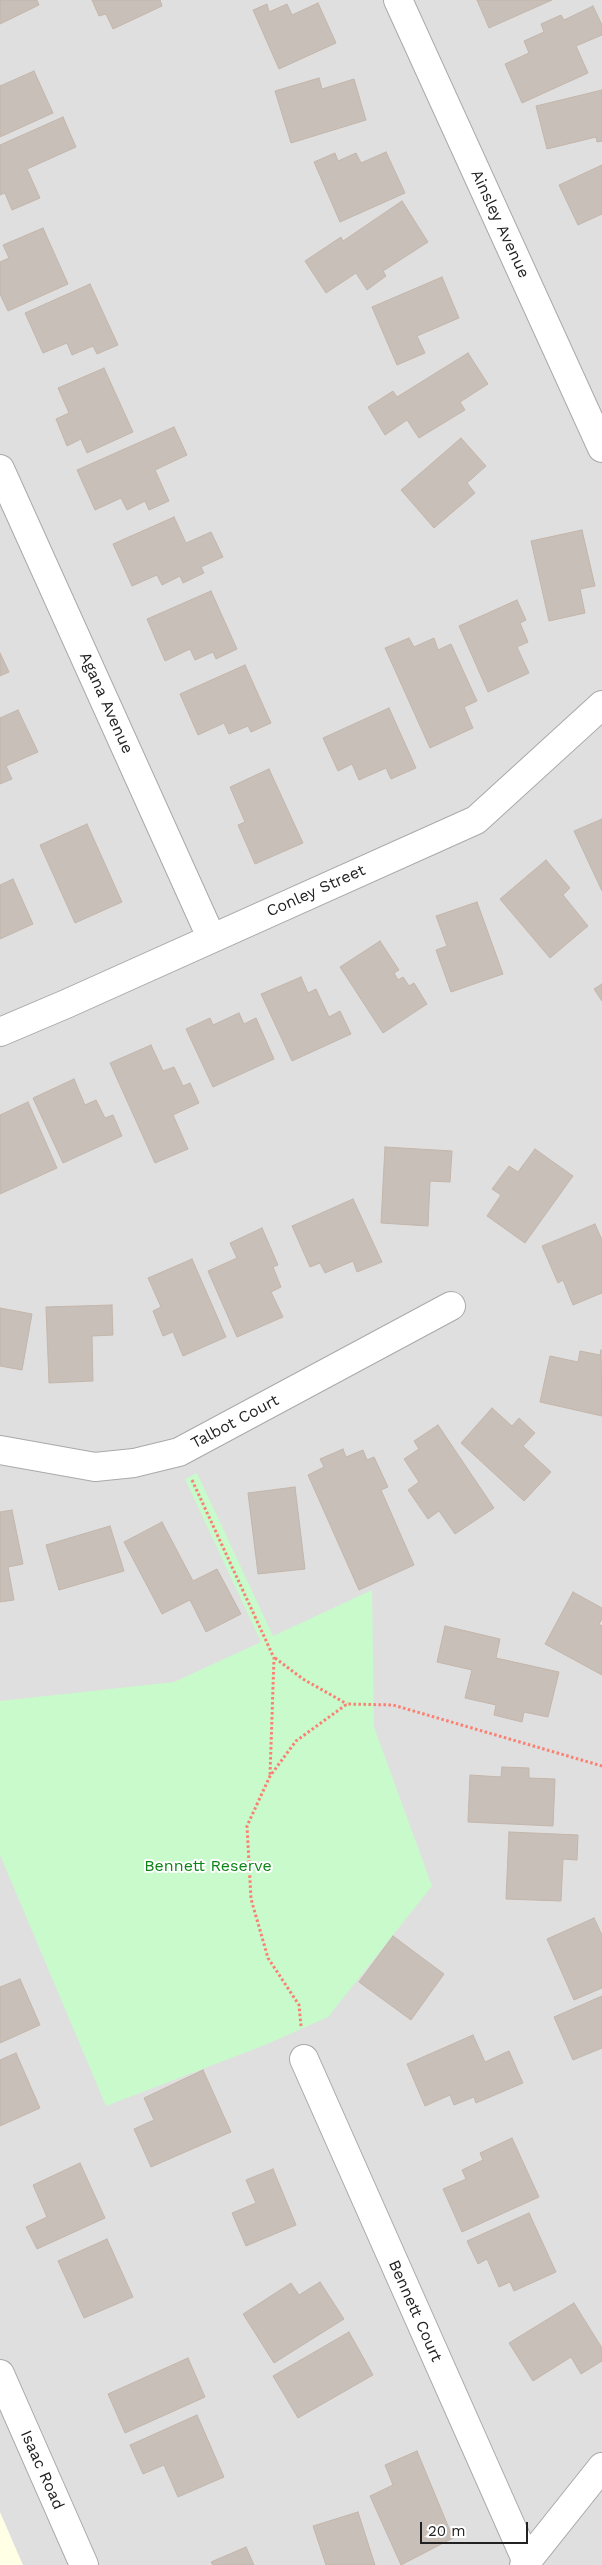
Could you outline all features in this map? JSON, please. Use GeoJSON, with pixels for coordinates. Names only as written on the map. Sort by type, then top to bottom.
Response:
{"type":"FeatureCollection","features":[{"type":"Feature","properties":{"kind":"street","name":"Ainsley Avenue"},"geometry":{"type":"LineString","coordinates":[[398,0],[602,448]]}},
{"type":"Feature","properties":{"kind":"street","name":"Agana Avenue"},"geometry":{"type":"LineString","coordinates":[[0,469],[212,937]]}},
{"type":"Feature","properties":{"kind":"street","name":"Conley Street"},"geometry":{"type":"LineString","coordinates":[[0,1032],[476,820],[602,705]]}},
{"type":"Feature","properties":{"kind":"street","name":"Talbot Court"},"geometry":{"type":"LineString","coordinates":[[0,1450],[95,1467],[134,1463],[179,1452],[451,1306]]}},
{"type":"Feature","properties":{"kind":"street","name":"Bennett Court"},"geometry":{"type":"LineString","coordinates":[[304,2059],[525,2564]]}},
{"type":"Feature","properties":{"kind":"street","name":"Isaac Road"},"geometry":{"type":"LineString","coordinates":[[0,2374],[84,2565]]}},
{"type":"Feature","properties":{"kind":"street"},"geometry":{"type":"LineString","coordinates":[[525,2564],[602,2467]]}},
{"type":"Feature","properties":{"kind":"path"},"geometry":{"type":"LineString","coordinates":[[179,1452],[274,1658],[270,1776]]}},
{"type":"Feature","properties":{"kind":"path"},"geometry":{"type":"LineString","coordinates":[[274,1658],[303,1679],[347,1704],[393,1705],[602,1766]]}},
{"type":"Feature","properties":{"kind":"path"},"geometry":{"type":"LineString","coordinates":[[304,2059],[299,2005],[268,1958],[251,1899],[247,1826],[270,1776],[296,1741],[347,1704]]}},
{"type":"Feature","properties":{"kind":"shaded area"},"geometry":{"type":"Polygon","coordinates":[[[0,0],[602,0],[602,2565],[0,2565],[0,0]]]}},
{"type":"Feature","properties":{"kind":"shaded area"},"geometry":{"type":"Polygon","coordinates":[[[0,2512],[16,2549],[23,2565],[0,2565],[0,2512]]]}},
{"type":"Feature","properties":{"kind":"green space","name":"Bennett Reserve"},"geometry":{"type":"Polygon","coordinates":[[[197,1473],[273,1636],[372,1590],[374,1727],[432,1886],[328,2017],[265,2045],[106,2106],[0,1855],[0,1701],[174,1682],[261,1642],[185,1479],[197,1473]]]}},
{"type":"Feature","properties":{"kind":"building"},"geometry":{"type":"Polygon","coordinates":[[[0,0],[37,0],[39,5],[0,24],[0,0]]]}},
{"type":"Feature","properties":{"kind":"building"},"geometry":{"type":"Polygon","coordinates":[[[92,0],[160,0],[162,6],[113,29],[106,14],[99,16],[92,0]]]}},
{"type":"Feature","properties":{"kind":"building"},"geometry":{"type":"Polygon","coordinates":[[[477,0],[552,0],[489,28],[477,0]]]}},
{"type":"Feature","properties":{"kind":"building"},"geometry":{"type":"Polygon","coordinates":[[[318,3],[336,43],[279,69],[253,10],[267,4],[269,12],[287,4],[292,15],[318,3]]]}},
{"type":"Feature","properties":{"kind":"building"},"geometry":{"type":"Polygon","coordinates":[[[593,6],[602,25],[602,35],[576,46],[588,73],[522,103],[505,64],[529,53],[524,41],[544,32],[541,24],[561,15],[564,20],[593,6]]]}},
{"type":"Feature","properties":{"kind":"building"},"geometry":{"type":"Polygon","coordinates":[[[34,71],[53,113],[0,137],[0,86],[34,71]]]}},
{"type":"Feature","properties":{"kind":"building"},"geometry":{"type":"Polygon","coordinates":[[[319,78],[322,89],[354,79],[366,120],[291,143],[275,91],[319,78]]]}},
{"type":"Feature","properties":{"kind":"building"},"geometry":{"type":"Polygon","coordinates":[[[602,90],[602,141],[597,142],[596,137],[547,149],[536,106],[602,90]]]}},
{"type":"Feature","properties":{"kind":"building"},"geometry":{"type":"Polygon","coordinates":[[[63,117],[76,147],[27,169],[40,198],[12,210],[5,193],[0,195],[0,145],[63,117]]]}},
{"type":"Feature","properties":{"kind":"building"},"geometry":{"type":"Polygon","coordinates":[[[386,152],[405,193],[340,222],[314,162],[335,153],[338,161],[356,153],[361,163],[386,152]]]}},
{"type":"Feature","properties":{"kind":"building"},"geometry":{"type":"Polygon","coordinates":[[[602,165],[602,214],[578,225],[559,185],[602,165]]]}},
{"type":"Feature","properties":{"kind":"building"},"geometry":{"type":"Polygon","coordinates":[[[402,201],[428,242],[383,271],[386,276],[367,290],[356,273],[326,293],[305,261],[341,237],[343,241],[402,201]]]}},
{"type":"Feature","properties":{"kind":"building"},"geometry":{"type":"Polygon","coordinates":[[[43,228],[68,284],[8,311],[0,294],[0,262],[9,258],[3,245],[43,228]]]}},
{"type":"Feature","properties":{"kind":"building"},"geometry":{"type":"Polygon","coordinates":[[[442,277],[459,318],[417,336],[425,353],[397,365],[372,307],[442,277]]]}},
{"type":"Feature","properties":{"kind":"building"},"geometry":{"type":"Polygon","coordinates":[[[90,284],[118,345],[97,354],[93,346],[72,355],[67,343],[43,353],[25,313],[90,284]]]}},
{"type":"Feature","properties":{"kind":"building"},"geometry":{"type":"Polygon","coordinates":[[[468,353],[488,384],[460,402],[465,410],[419,438],[407,420],[385,435],[368,407],[393,391],[397,397],[468,353]]]}},
{"type":"Feature","properties":{"kind":"building"},"geometry":{"type":"Polygon","coordinates":[[[104,368],[133,432],[87,453],[81,439],[67,446],[56,419],[69,413],[58,388],[104,368]]]}},
{"type":"Feature","properties":{"kind":"building"},"geometry":{"type":"Polygon","coordinates":[[[174,427],[187,455],[155,470],[169,501],[149,510],[145,501],[127,510],[121,498],[95,510],[77,470],[174,427]]]}},
{"type":"Feature","properties":{"kind":"building"},"geometry":{"type":"Polygon","coordinates":[[[461,438],[486,466],[467,483],[475,493],[434,528],[401,490],[461,438]]]}},
{"type":"Feature","properties":{"kind":"building"},"geometry":{"type":"Polygon","coordinates":[[[174,517],[186,543],[211,532],[223,557],[201,567],[204,573],[183,583],[180,576],[162,585],[157,575],[132,586],[113,544],[174,517]]]}},
{"type":"Feature","properties":{"kind":"building"},"geometry":{"type":"Polygon","coordinates":[[[582,530],[595,586],[580,589],[585,613],[549,621],[531,541],[582,530]]]}},
{"type":"Feature","properties":{"kind":"building"},"geometry":{"type":"Polygon","coordinates":[[[211,591],[237,649],[216,659],[213,652],[195,660],[190,649],[165,661],[147,619],[211,591]]]}},
{"type":"Feature","properties":{"kind":"building"},"geometry":{"type":"Polygon","coordinates":[[[517,600],[526,620],[520,623],[528,642],[517,647],[529,673],[488,692],[459,626],[517,600]]]}},
{"type":"Feature","properties":{"kind":"building"},"geometry":{"type":"Polygon","coordinates":[[[409,638],[414,647],[434,638],[438,650],[451,644],[477,701],[464,707],[473,728],[430,748],[385,648],[409,638]]]}},
{"type":"Feature","properties":{"kind":"building"},"geometry":{"type":"Polygon","coordinates":[[[0,653],[9,672],[0,676],[0,653]]]}},
{"type":"Feature","properties":{"kind":"building"},"geometry":{"type":"Polygon","coordinates":[[[245,665],[271,723],[251,732],[248,726],[229,734],[224,723],[198,735],[180,694],[245,665]]]}},
{"type":"Feature","properties":{"kind":"building"},"geometry":{"type":"Polygon","coordinates":[[[389,708],[416,768],[391,779],[386,768],[359,780],[352,764],[338,771],[323,738],[389,708]]]}},
{"type":"Feature","properties":{"kind":"building"},"geometry":{"type":"Polygon","coordinates":[[[18,710],[38,752],[6,766],[12,779],[0,784],[0,718],[18,710]]]}},
{"type":"Feature","properties":{"kind":"building"},"geometry":{"type":"Polygon","coordinates":[[[269,769],[303,843],[255,864],[238,825],[245,822],[230,787],[269,769]]]}},
{"type":"Feature","properties":{"kind":"building"},"geometry":{"type":"Polygon","coordinates":[[[602,819],[602,891],[574,831],[602,819]]]}},
{"type":"Feature","properties":{"kind":"building"},"geometry":{"type":"Polygon","coordinates":[[[87,824],[122,902],[75,923],[40,845],[87,824]]]}},
{"type":"Feature","properties":{"kind":"building"},"geometry":{"type":"Polygon","coordinates":[[[546,860],[570,888],[563,895],[588,926],[550,958],[500,899],[546,860]]]}},
{"type":"Feature","properties":{"kind":"building"},"geometry":{"type":"Polygon","coordinates":[[[13,879],[33,924],[0,939],[0,885],[13,879]]]}},
{"type":"Feature","properties":{"kind":"building"},"geometry":{"type":"Polygon","coordinates":[[[477,902],[503,974],[451,992],[436,950],[447,946],[436,916],[477,902]]]}},
{"type":"Feature","properties":{"kind":"building"},"geometry":{"type":"Polygon","coordinates":[[[380,941],[399,970],[394,973],[398,980],[403,977],[409,986],[414,983],[427,1004],[383,1033],[340,967],[380,941]]]}},
{"type":"Feature","properties":{"kind":"building"},"geometry":{"type":"Polygon","coordinates":[[[301,977],[308,993],[316,989],[329,1017],[340,1011],[351,1034],[292,1061],[261,994],[301,977]]]}},
{"type":"Feature","properties":{"kind":"building"},"geometry":{"type":"Polygon","coordinates":[[[602,984],[602,1001],[594,989],[602,984]]]}},
{"type":"Feature","properties":{"kind":"building"},"geometry":{"type":"Polygon","coordinates":[[[239,1013],[244,1024],[256,1018],[274,1059],[213,1087],[186,1029],[210,1018],[213,1025],[239,1013]]]}},
{"type":"Feature","properties":{"kind":"building"},"geometry":{"type":"Polygon","coordinates":[[[151,1045],[163,1071],[174,1067],[183,1086],[190,1083],[199,1103],[173,1115],[188,1149],[155,1163],[110,1063],[151,1045]]]}},
{"type":"Feature","properties":{"kind":"building"},"geometry":{"type":"Polygon","coordinates":[[[74,1079],[85,1105],[96,1100],[105,1118],[113,1115],[122,1136],[63,1163],[33,1098],[74,1079]]]}},
{"type":"Feature","properties":{"kind":"building"},"geometry":{"type":"Polygon","coordinates":[[[28,1102],[57,1168],[0,1194],[0,1115],[28,1102]]]}},
{"type":"Feature","properties":{"kind":"building"},"geometry":{"type":"Polygon","coordinates":[[[385,1147],[452,1151],[450,1182],[430,1181],[428,1226],[381,1223],[385,1147]]]}},
{"type":"Feature","properties":{"kind":"building"},"geometry":{"type":"Polygon","coordinates":[[[535,1149],[573,1176],[525,1243],[487,1216],[501,1195],[492,1189],[509,1166],[518,1172],[535,1149]]]}},
{"type":"Feature","properties":{"kind":"building"},"geometry":{"type":"Polygon","coordinates":[[[353,1199],[382,1262],[357,1272],[353,1261],[325,1273],[320,1263],[310,1267],[292,1226],[353,1199]]]}},
{"type":"Feature","properties":{"kind":"building"},"geometry":{"type":"Polygon","coordinates":[[[595,1224],[602,1240],[602,1293],[573,1305],[563,1280],[558,1283],[542,1246],[595,1224]]]}},
{"type":"Feature","properties":{"kind":"building"},"geometry":{"type":"Polygon","coordinates":[[[262,1228],[278,1265],[273,1267],[281,1287],[271,1292],[283,1317],[237,1337],[208,1271],[237,1258],[230,1243],[262,1228]]]}},
{"type":"Feature","properties":{"kind":"building"},"geometry":{"type":"Polygon","coordinates":[[[192,1259],[226,1337],[183,1356],[173,1332],[163,1336],[153,1311],[161,1307],[148,1278],[192,1259]]]}},
{"type":"Feature","properties":{"kind":"building"},"geometry":{"type":"Polygon","coordinates":[[[112,1305],[113,1335],[92,1336],[93,1381],[49,1383],[46,1307],[112,1305]]]}},
{"type":"Feature","properties":{"kind":"building"},"geometry":{"type":"Polygon","coordinates":[[[0,1308],[32,1314],[22,1370],[0,1366],[0,1308]]]}},
{"type":"Feature","properties":{"kind":"building"},"geometry":{"type":"Polygon","coordinates":[[[601,1350],[602,1416],[540,1402],[550,1356],[578,1362],[580,1351],[600,1355],[601,1350]]]}},
{"type":"Feature","properties":{"kind":"building"},"geometry":{"type":"Polygon","coordinates":[[[492,1408],[512,1426],[519,1418],[535,1433],[523,1446],[551,1472],[524,1501],[461,1443],[492,1408]]]}},
{"type":"Feature","properties":{"kind":"building"},"geometry":{"type":"Polygon","coordinates":[[[438,1425],[494,1508],[455,1534],[439,1511],[428,1519],[408,1490],[419,1482],[404,1459],[419,1449],[414,1441],[438,1425]]]}},
{"type":"Feature","properties":{"kind":"building"},"geometry":{"type":"Polygon","coordinates":[[[343,1449],[346,1457],[363,1450],[367,1460],[374,1457],[388,1487],[381,1490],[414,1565],[359,1590],[308,1475],[324,1467],[320,1459],[343,1449]]]}},
{"type":"Feature","properties":{"kind":"building"},"geometry":{"type":"Polygon","coordinates":[[[295,1487],[305,1569],[258,1574],[248,1493],[295,1487]]]}},
{"type":"Feature","properties":{"kind":"building"},"geometry":{"type":"Polygon","coordinates":[[[12,1510],[23,1564],[8,1567],[14,1600],[0,1602],[0,1512],[12,1510]]]}},
{"type":"Feature","properties":{"kind":"building"},"geometry":{"type":"Polygon","coordinates":[[[162,1522],[193,1581],[217,1569],[241,1614],[206,1632],[190,1600],[162,1614],[124,1542],[162,1522]]]}},
{"type":"Feature","properties":{"kind":"building"},"geometry":{"type":"Polygon","coordinates":[[[110,1526],[124,1571],[59,1590],[46,1545],[110,1526]]]}},
{"type":"Feature","properties":{"kind":"building"},"geometry":{"type":"Polygon","coordinates":[[[573,1592],[602,1608],[602,1619],[599,1624],[602,1626],[602,1675],[545,1644],[573,1592]]]}},
{"type":"Feature","properties":{"kind":"building"},"geometry":{"type":"Polygon","coordinates":[[[445,1626],[500,1639],[496,1658],[559,1672],[548,1717],[524,1712],[522,1722],[494,1715],[496,1705],[465,1698],[472,1670],[437,1662],[445,1626]]]}},
{"type":"Feature","properties":{"kind":"building"},"geometry":{"type":"Polygon","coordinates":[[[502,1767],[529,1768],[529,1778],[555,1779],[553,1826],[468,1822],[470,1775],[501,1777],[502,1767]]]}},
{"type":"Feature","properties":{"kind":"building"},"geometry":{"type":"Polygon","coordinates":[[[509,1832],[578,1835],[577,1860],[563,1859],[561,1901],[506,1899],[509,1832]]]}},
{"type":"Feature","properties":{"kind":"building"},"geometry":{"type":"Polygon","coordinates":[[[594,1918],[602,1935],[602,1988],[574,2000],[547,1939],[594,1918]]]}},
{"type":"Feature","properties":{"kind":"building"},"geometry":{"type":"Polygon","coordinates":[[[393,1936],[444,1974],[411,2020],[359,1982],[393,1936]]]}},
{"type":"Feature","properties":{"kind":"building"},"geometry":{"type":"Polygon","coordinates":[[[20,1979],[40,2025],[0,2043],[0,1987],[20,1979]]]}},
{"type":"Feature","properties":{"kind":"building"},"geometry":{"type":"Polygon","coordinates":[[[602,1996],[602,2048],[573,2060],[554,2017],[602,1996]]]}},
{"type":"Feature","properties":{"kind":"building"},"geometry":{"type":"Polygon","coordinates":[[[473,2035],[485,2062],[509,2051],[523,2083],[476,2103],[474,2097],[454,2105],[450,2095],[425,2106],[407,2064],[473,2035]]]}},
{"type":"Feature","properties":{"kind":"building"},"geometry":{"type":"Polygon","coordinates":[[[16,2053],[40,2108],[0,2126],[0,2060],[16,2053]]]}},
{"type":"Feature","properties":{"kind":"building"},"geometry":{"type":"Polygon","coordinates":[[[203,2070],[231,2132],[151,2167],[134,2129],[154,2120],[144,2098],[203,2070]]]}},
{"type":"Feature","properties":{"kind":"building"},"geometry":{"type":"Polygon","coordinates":[[[512,2138],[539,2197],[462,2232],[443,2189],[466,2179],[462,2170],[483,2160],[480,2153],[512,2138]]]}},
{"type":"Feature","properties":{"kind":"building"},"geometry":{"type":"Polygon","coordinates":[[[80,2163],[105,2218],[37,2249],[26,2227],[47,2217],[33,2185],[80,2163]]]}},
{"type":"Feature","properties":{"kind":"building"},"geometry":{"type":"Polygon","coordinates":[[[273,2169],[296,2225],[246,2246],[232,2213],[256,2203],[246,2180],[273,2169]]]}},
{"type":"Feature","properties":{"kind":"building"},"geometry":{"type":"Polygon","coordinates":[[[529,2213],[556,2272],[514,2291],[510,2282],[499,2287],[487,2259],[478,2264],[467,2241],[529,2213]]]}},
{"type":"Feature","properties":{"kind":"building"},"geometry":{"type":"Polygon","coordinates":[[[107,2239],[133,2297],[84,2318],[58,2261],[107,2239]]]}},
{"type":"Feature","properties":{"kind":"building"},"geometry":{"type":"Polygon","coordinates":[[[320,2282],[344,2319],[274,2363],[243,2314],[291,2283],[299,2295],[320,2282]]]}},
{"type":"Feature","properties":{"kind":"building"},"geometry":{"type":"Polygon","coordinates":[[[574,2303],[602,2348],[602,2361],[581,2374],[571,2357],[533,2381],[509,2343],[574,2303]]]}},
{"type":"Feature","properties":{"kind":"building"},"geometry":{"type":"Polygon","coordinates":[[[349,2332],[373,2375],[298,2418],[273,2376],[349,2332]]]}},
{"type":"Feature","properties":{"kind":"building"},"geometry":{"type":"Polygon","coordinates":[[[188,2358],[205,2397],[125,2433],[108,2394],[188,2358]]]}},
{"type":"Feature","properties":{"kind":"building"},"geometry":{"type":"Polygon","coordinates":[[[197,2415],[224,2477],[178,2497],[164,2465],[143,2474],[130,2445],[197,2415]]]}},
{"type":"Feature","properties":{"kind":"building"},"geometry":{"type":"Polygon","coordinates":[[[417,2451],[453,2538],[401,2565],[370,2496],[393,2485],[385,2465],[417,2451]]]}},
{"type":"Feature","properties":{"kind":"building"},"geometry":{"type":"Polygon","coordinates":[[[358,2512],[375,2565],[326,2565],[313,2526],[358,2512]]]}},
{"type":"Feature","properties":{"kind":"building"},"geometry":{"type":"Polygon","coordinates":[[[246,2547],[254,2565],[213,2565],[211,2562],[246,2547]]]}}]}
